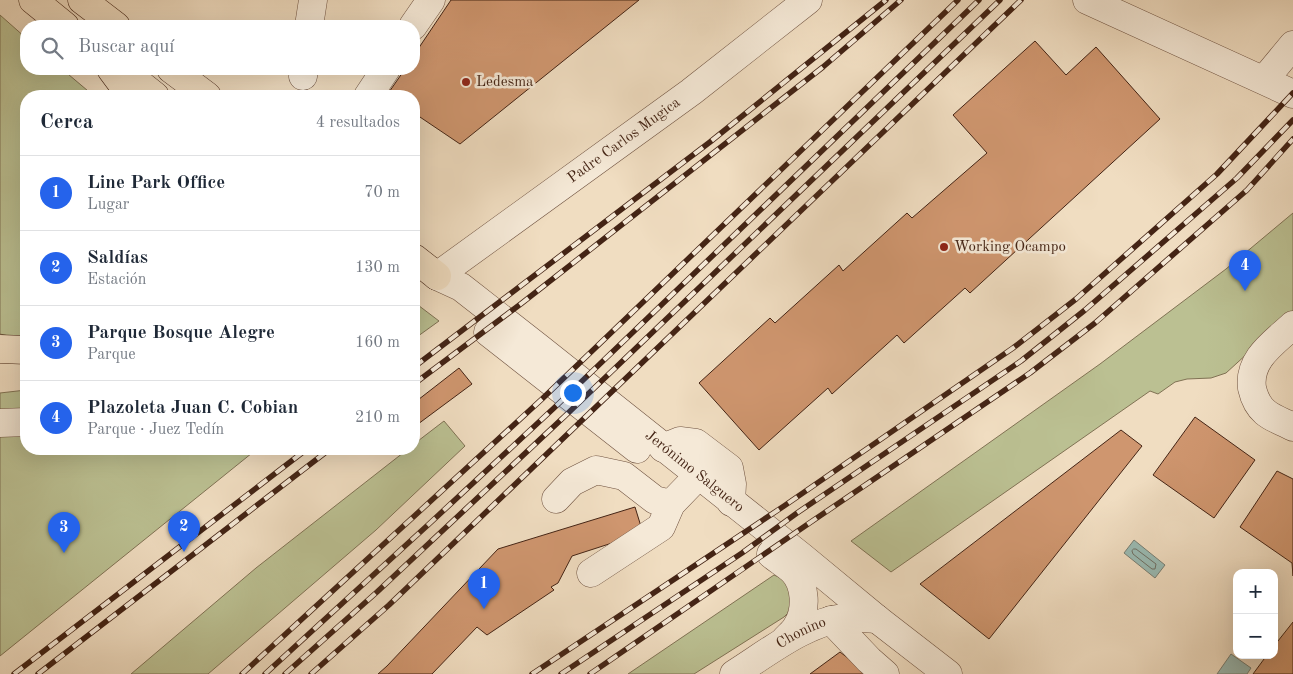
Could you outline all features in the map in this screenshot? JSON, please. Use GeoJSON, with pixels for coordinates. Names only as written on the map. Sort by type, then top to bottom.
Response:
{"type":"FeatureCollection","features":[{"type":"Feature","properties":{"kind":"main road"},"geometry":{"type":"LineString","coordinates":[[33,0],[58,20]]}},
{"type":"Feature","properties":{"kind":"main road"},"geometry":{"type":"LineString","coordinates":[[82,0],[108,20]]}},
{"type":"Feature","properties":{"kind":"main road"},"geometry":{"type":"LineString","coordinates":[[115,75],[127,90]]}},
{"type":"Feature","properties":{"kind":"main road"},"geometry":{"type":"LineString","coordinates":[[129,75],[147,90]]}},
{"type":"Feature","properties":{"kind":"main road"},"geometry":{"type":"LineString","coordinates":[[179,75],[199,90]]}},
{"type":"Feature","properties":{"kind":"main road","name":"Jerónimo Salguero"},"geometry":{"type":"LineString","coordinates":[[420,263],[437,276]]}},
{"type":"Feature","properties":{"kind":"main road"},"geometry":{"type":"LineString","coordinates":[[0,349],[20,350]]}},
{"type":"Feature","properties":{"kind":"street"},"geometry":{"type":"LineString","coordinates":[[311,20],[313,0]]}},
{"type":"Feature","properties":{"kind":"street"},"geometry":{"type":"LineString","coordinates":[[418,20],[430,0]]}},
{"type":"Feature","properties":{"kind":"street","name":"Padre Carlos Mugica"},"geometry":{"type":"LineString","coordinates":[[437,276],[691,92],[808,0]]}},
{"type":"Feature","properties":{"kind":"street"},"geometry":{"type":"LineString","coordinates":[[1087,0],[1293,94]]}},
{"type":"Feature","properties":{"kind":"street"},"geometry":{"type":"LineString","coordinates":[[1264,80],[1293,45]]}},
{"type":"Feature","properties":{"kind":"street"},"geometry":{"type":"LineString","coordinates":[[372,90],[382,75]]}},
{"type":"Feature","properties":{"kind":"street","name":"Jerónimo Salguero"},"geometry":{"type":"LineString","coordinates":[[437,276],[461,288],[621,412],[663,448],[685,489],[731,502],[948,674]]}},
{"type":"Feature","properties":{"kind":"street","name":"Jerónimo Salguero"},"geometry":{"type":"LineString","coordinates":[[437,276],[451,301],[504,346],[685,489],[794,572],[803,592],[802,614],[797,626],[784,641]]}},
{"type":"Feature","properties":{"kind":"street"},"geometry":{"type":"LineString","coordinates":[[1293,326],[1262,354],[1255,365],[1252,386],[1256,401],[1265,412],[1293,427]]}},
{"type":"Feature","properties":{"kind":"street"},"geometry":{"type":"LineString","coordinates":[[0,423],[20,422]]}},
{"type":"Feature","properties":{"kind":"street"},"geometry":{"type":"LineString","coordinates":[[663,448],[680,441],[696,444],[729,468],[732,484],[731,502]]}},
{"type":"Feature","properties":{"kind":"street"},"geometry":{"type":"LineString","coordinates":[[556,499],[572,482],[596,470],[624,476],[655,500],[685,489]]}},
{"type":"Feature","properties":{"kind":"street"},"geometry":{"type":"LineString","coordinates":[[591,573],[661,527],[685,489]]}},
{"type":"Feature","properties":{"kind":"street","name":"Chonino"},"geometry":{"type":"LineString","coordinates":[[734,674],[784,641],[831,620],[846,618],[877,619]]}},
{"type":"Feature","properties":{"kind":"street"},"geometry":{"type":"LineString","coordinates":[[831,620],[885,674]]}},
{"type":"Feature","properties":{"kind":"green space"},"geometry":{"type":"Polygon","coordinates":[[[0,15],[20,33],[20,75],[69,75],[87,90],[20,90],[20,339],[0,334],[0,15]]]}},
{"type":"Feature","properties":{"kind":"green space"},"geometry":{"type":"Polygon","coordinates":[[[1293,213],[1293,312],[1226,373],[1211,378],[1187,379],[1175,382],[1158,394],[1150,391],[891,572],[851,541],[1100,364],[1226,269],[1293,213]]]}},
{"type":"Feature","properties":{"kind":"green space"},"geometry":{"type":"Polygon","coordinates":[[[420,307],[439,321],[420,335],[420,307]]]}},
{"type":"Feature","properties":{"kind":"green space"},"geometry":{"type":"Polygon","coordinates":[[[20,391],[20,455],[250,455],[0,656],[0,393],[20,391]]]}},
{"type":"Feature","properties":{"kind":"green space"},"geometry":{"type":"Polygon","coordinates":[[[444,421],[465,446],[376,530],[208,674],[131,674],[256,568],[400,455],[420,455],[420,439],[444,421]]]}},
{"type":"Feature","properties":{"kind":"green space"},"geometry":{"type":"Polygon","coordinates":[[[774,575],[785,581],[792,591],[793,608],[784,617],[694,674],[628,674],[774,575]]]}},
{"type":"Feature","properties":{"kind":"water"},"geometry":{"type":"Polygon","coordinates":[[[1134,540],[1165,565],[1155,578],[1124,553],[1134,540]]]}},
{"type":"Feature","properties":{"kind":"water"},"geometry":{"type":"Polygon","coordinates":[[[1231,654],[1233,659],[1238,659],[1251,668],[1247,674],[1217,674],[1231,654]]]}},
{"type":"Feature","properties":{"kind":"building","name":"Ledesma"},"geometry":{"type":"Polygon","coordinates":[[[451,0],[639,0],[460,144],[420,117],[420,90],[390,90],[401,75],[420,75],[420,46],[451,0]]]}},
{"type":"Feature","properties":{"kind":"building","name":"Working Ocampo"},"geometry":{"type":"Polygon","coordinates":[[[1035,41],[1066,75],[1096,47],[1160,119],[970,293],[965,288],[904,343],[897,335],[832,394],[828,388],[759,450],[699,383],[770,318],[775,323],[839,265],[843,271],[907,213],[912,218],[987,153],[953,115],[1035,41]]]}},
{"type":"Feature","properties":{"kind":"building"},"geometry":{"type":"Polygon","coordinates":[[[459,368],[472,384],[420,423],[420,398],[459,368]]]}},
{"type":"Feature","properties":{"kind":"building"},"geometry":{"type":"Polygon","coordinates":[[[1195,417],[1255,460],[1214,518],[1153,475],[1195,417]]]}},
{"type":"Feature","properties":{"kind":"building"},"geometry":{"type":"Polygon","coordinates":[[[1121,430],[1142,446],[989,639],[920,584],[1121,430]]]}},
{"type":"Feature","properties":{"kind":"building"},"geometry":{"type":"Polygon","coordinates":[[[1277,471],[1293,479],[1293,576],[1292,563],[1240,527],[1277,471]]]}},
{"type":"Feature","properties":{"kind":"building"},"geometry":{"type":"Polygon","coordinates":[[[635,507],[643,533],[572,556],[558,583],[551,587],[554,590],[487,635],[477,627],[432,674],[378,674],[498,549],[635,507]]]}},
{"type":"Feature","properties":{"kind":"building"},"geometry":{"type":"Polygon","coordinates":[[[1293,622],[1293,674],[1253,674],[1264,659],[1278,659],[1278,641],[1293,622]]]}},
{"type":"Feature","properties":{"kind":"building"},"geometry":{"type":"Polygon","coordinates":[[[840,652],[869,674],[810,674],[840,652]]]}},
{"type":"Feature","properties":{"kind":"railway"},"geometry":{"type":"LineString","coordinates":[[420,362],[710,142],[886,0]]}},
{"type":"Feature","properties":{"kind":"railway"},"geometry":{"type":"LineString","coordinates":[[420,380],[522,303],[823,67],[901,0]]}},
{"type":"Feature","properties":{"kind":"railway"},"geometry":{"type":"LineString","coordinates":[[242,674],[542,399],[958,0]]}},
{"type":"Feature","properties":{"kind":"railway"},"geometry":{"type":"LineString","coordinates":[[265,674],[554,408],[979,0]]}},
{"type":"Feature","properties":{"kind":"railway"},"geometry":{"type":"LineString","coordinates":[[285,674],[377,592],[565,416],[1000,0]]}},
{"type":"Feature","properties":{"kind":"railway"},"geometry":{"type":"LineString","coordinates":[[311,674],[389,605],[1021,0]]}},
{"type":"Feature","properties":{"kind":"railway"},"geometry":{"type":"LineString","coordinates":[[532,674],[784,506],[1013,348],[1076,299],[1217,174],[1293,93]]}},
{"type":"Feature","properties":{"kind":"railway"},"geometry":{"type":"LineString","coordinates":[[561,674],[742,553],[797,513],[1021,361],[1085,310],[1237,178],[1293,120]]}},
{"type":"Feature","properties":{"kind":"railway"},"geometry":{"type":"LineString","coordinates":[[590,674],[1030,373],[1095,323],[1247,190],[1293,139]]}},
{"type":"Feature","properties":{"kind":"railway"},"geometry":{"type":"LineString","coordinates":[[14,674],[299,455]]}},
{"type":"Feature","properties":{"kind":"railway"},"geometry":{"type":"LineString","coordinates":[[38,674],[322,455]]}},
{"type":"Feature","properties":{"kind":"place","name":"Ledesma"},"geometry":{"type":"Point","coordinates":[466,82]}},
{"type":"Feature","properties":{"kind":"place","name":"Working Ocampo"},"geometry":{"type":"Point","coordinates":[944,247]}},
{"type":"Feature","properties":{"kind":"place","name":"Plazoleta Juan C. Cobian"},"geometry":{"type":"Point","coordinates":[1245,291]}},
{"type":"Feature","properties":{"kind":"place","name":"Saldías"},"geometry":{"type":"Point","coordinates":[184,552]}},
{"type":"Feature","properties":{"kind":"place","name":"Parque Bosque Alegre"},"geometry":{"type":"Point","coordinates":[64,553]}},
{"type":"Feature","properties":{"kind":"place","name":"Line Park Office"},"geometry":{"type":"Point","coordinates":[484,609]}}]}
